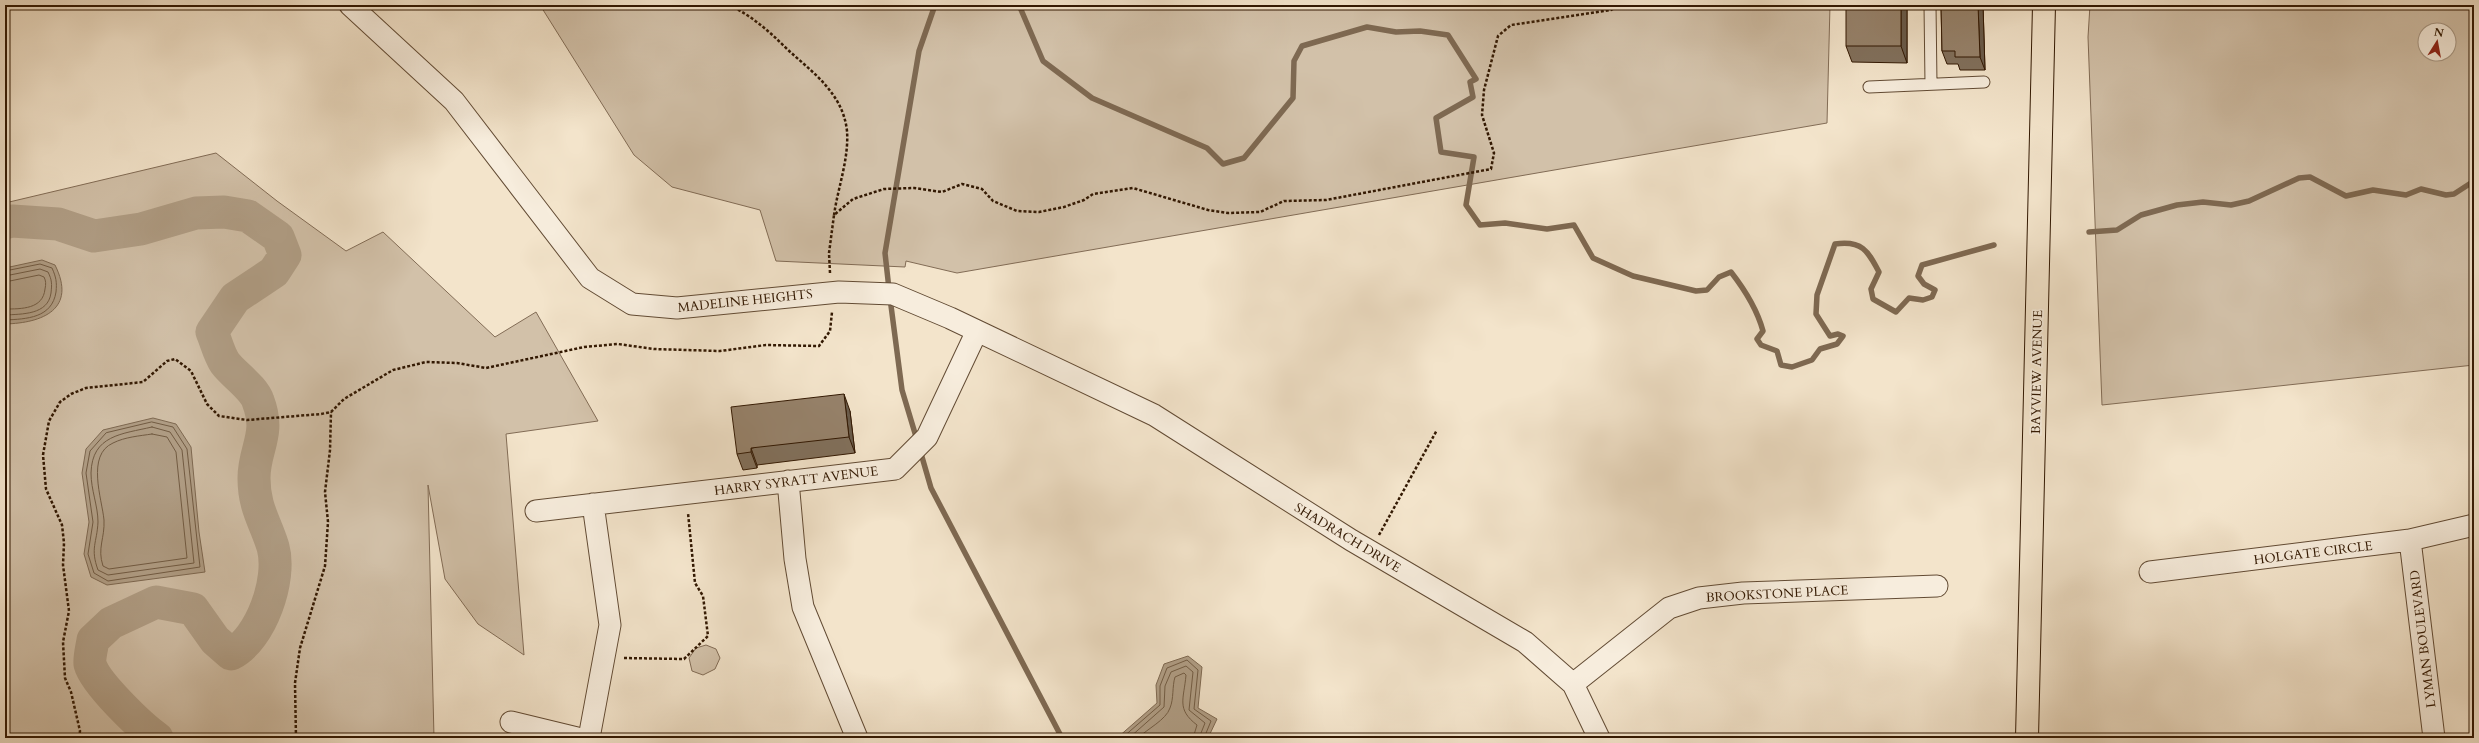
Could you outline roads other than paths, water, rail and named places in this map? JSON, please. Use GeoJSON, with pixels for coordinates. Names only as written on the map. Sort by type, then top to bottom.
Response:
{"type":"FeatureCollection","features":[{"type":"Feature","properties":{"kind":"main road","name":"BAYVIEW AVENUE"},"geometry":{"type":"LineString","coordinates":[[2027,738],[2044,5]]}},
{"type":"Feature","properties":{"kind":"street","name":"MADELINE HEIGHTS"},"geometry":{"type":"LineString","coordinates":[[350,5],[454,101],[590,278],[632,304],[677,308],[827,291],[893,294],[977,331],[1063,372]]}},
{"type":"Feature","properties":{"kind":"street","name":"HARRY SYRATT AVENUE"},"geometry":{"type":"LineString","coordinates":[[536,511],[895,469],[927,437],[977,331]]}},
{"type":"Feature","properties":{"kind":"street","name":"SHADRACH DRIVE"},"geometry":{"type":"LineString","coordinates":[[1063,372],[1154,415],[1370,552],[1525,642],[1573,684],[1598,738]]}},
{"type":"Feature","properties":{"kind":"street"},"geometry":{"type":"LineString","coordinates":[[788,481],[795,559],[804,607],[857,738]]}},
{"type":"Feature","properties":{"kind":"street"},"geometry":{"type":"LineString","coordinates":[[589,738],[610,625],[593,504]]}},
{"type":"Feature","properties":{"kind":"street","name":"HOLGATE CIRCLE"},"geometry":{"type":"LineString","coordinates":[[2150,572],[2410,540],[2474,525]]}},
{"type":"Feature","properties":{"kind":"street","name":"LYMAN BOULEVARD"},"geometry":{"type":"LineString","coordinates":[[2410,540],[2434,738]]}},
{"type":"Feature","properties":{"kind":"street","name":"BROOKSTONE PLACE"},"geometry":{"type":"LineString","coordinates":[[1573,684],[1669,608],[1699,598],[1743,592],[1937,586]]}},
{"type":"Feature","properties":{"kind":"street"},"geometry":{"type":"LineString","coordinates":[[511,722],[577,738]]}},
{"type":"Feature","properties":{"kind":"lane"},"geometry":{"type":"LineString","coordinates":[[1930,5],[1931,84]]}},
{"type":"Feature","properties":{"kind":"lane"},"geometry":{"type":"LineString","coordinates":[[1869,87],[1984,82]]}},
{"type":"Feature","properties":{"kind":"water"},"geometry":{"type":"Polygon","coordinates":[[[42,260],[55,265],[61,280],[62,293],[59,303],[52,311],[32,321],[5,324],[5,268],[42,260]]]}},
{"type":"Feature","properties":{"kind":"water"},"geometry":{"type":"Polygon","coordinates":[[[153,418],[176,424],[191,447],[199,532],[205,572],[107,585],[91,577],[84,554],[89,522],[82,473],[86,449],[103,430],[153,418]]]}},
{"type":"Feature","properties":{"kind":"water"},"geometry":{"type":"Polygon","coordinates":[[[1188,656],[1202,667],[1198,708],[1217,719],[1208,738],[1117,738],[1157,703],[1156,685],[1164,664],[1188,656]]]}},
{"type":"Feature","properties":{"kind":"waterway"},"geometry":{"type":"LineString","coordinates":[[889,289],[885,253],[919,51],[935,5]]}},
{"type":"Feature","properties":{"kind":"waterway"},"geometry":{"type":"LineString","coordinates":[[1019,5],[1043,61],[1092,98],[1207,148],[1223,164],[1244,158],[1293,98],[1294,61],[1302,46],[1367,27],[1396,32],[1420,31],[1448,35],[1476,79],[1470,82],[1473,97],[1436,118],[1441,152],[1474,157],[1466,205],[1480,225],[1505,223],[1547,229],[1574,225],[1593,258],[1633,276],[1696,291],[1707,290],[1719,277],[1731,272],[1754,307],[1763,331],[1757,339],[1761,345],[1777,351],[1781,365],[1792,367],[1812,360],[1820,349],[1837,344],[1843,336],[1838,334],[1830,336],[1816,314],[1817,295],[1835,244],[1852,244],[1858,246],[1867,253],[1879,272],[1871,289],[1873,299],[1896,312],[1909,298],[1923,300],[1932,297],[1935,290],[1924,284],[1918,276],[1922,265],[1994,245]]}},
{"type":"Feature","properties":{"kind":"waterway"},"geometry":{"type":"LineString","coordinates":[[2089,232],[2117,230],[2141,215],[2177,205],[2203,202],[2231,205],[2249,201],[2299,178],[2310,177],[2346,196],[2373,190],[2406,195],[2421,189],[2446,195],[2454,194],[2474,181]]}},
{"type":"Feature","properties":{"kind":"waterway"},"geometry":{"type":"LineString","coordinates":[[5,223],[12,221],[58,224],[94,236],[141,229],[196,213],[224,212],[248,216],[278,237],[285,255],[274,272],[235,298],[212,332],[219,352],[225,363],[256,396],[262,413],[263,423],[261,441],[256,458],[254,489],[258,506],[273,547],[275,560],[272,591],[260,622],[242,646],[231,654],[215,640],[193,609],[156,602],[111,623],[93,640],[90,664],[100,682],[119,704],[157,738]]}},
{"type":"Feature","properties":{"kind":"waterway"},"geometry":{"type":"LineString","coordinates":[[890,298],[902,390],[917,440]]}},
{"type":"Feature","properties":{"kind":"waterway"},"geometry":{"type":"LineString","coordinates":[[920,450],[931,488],[1062,738]]}}]}
